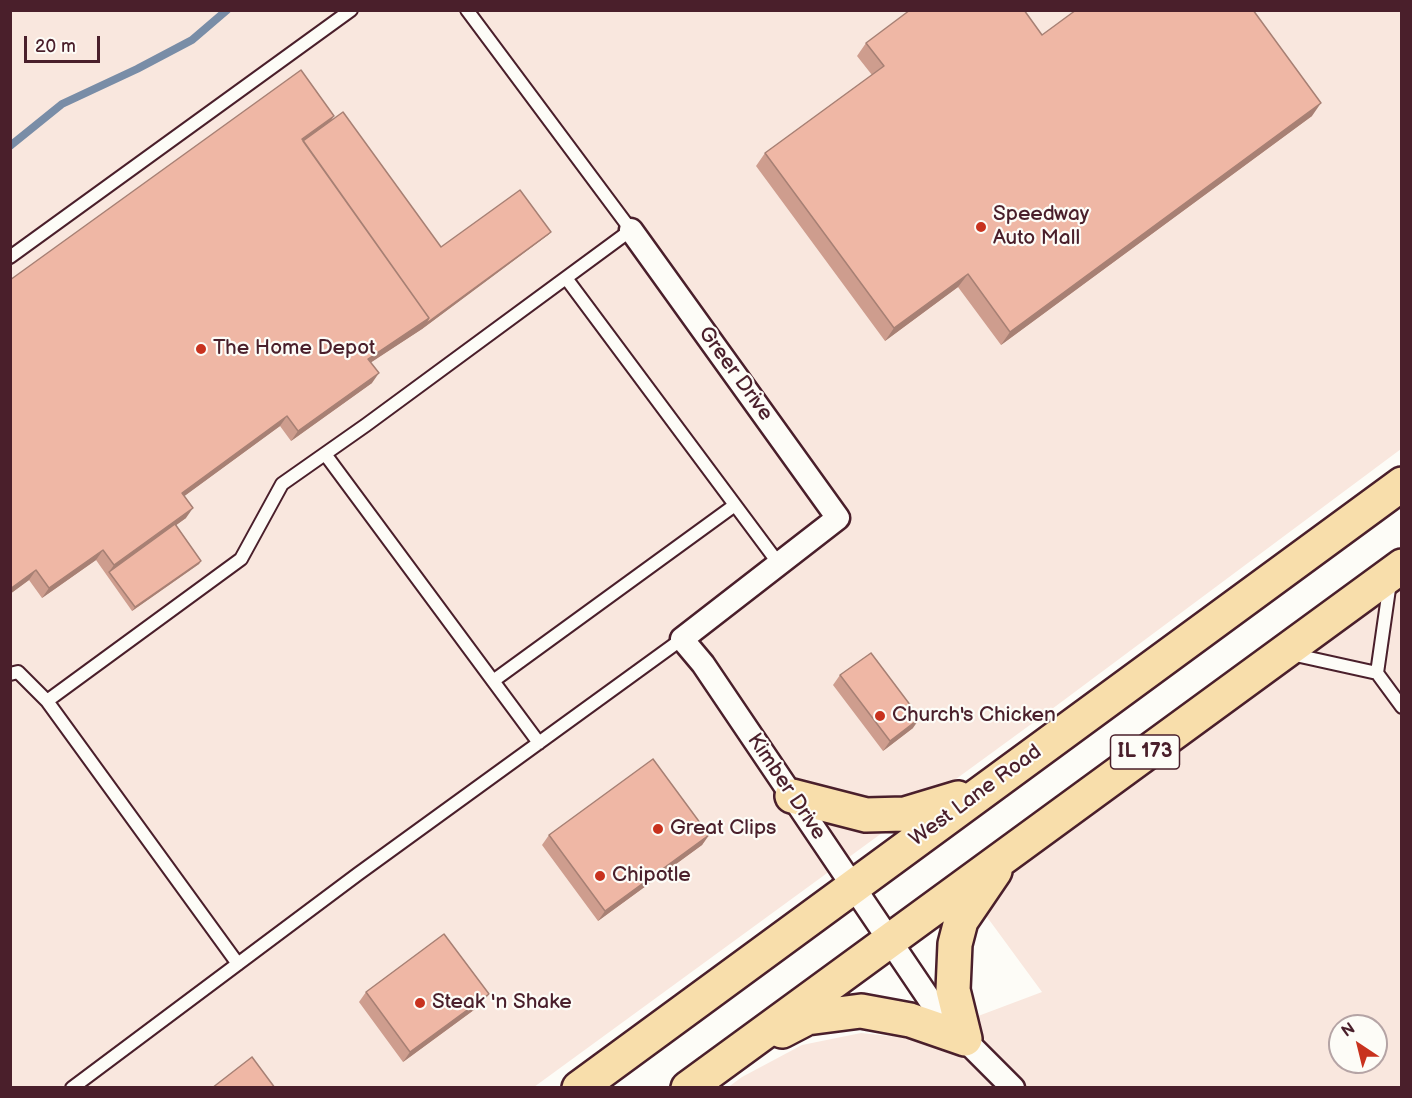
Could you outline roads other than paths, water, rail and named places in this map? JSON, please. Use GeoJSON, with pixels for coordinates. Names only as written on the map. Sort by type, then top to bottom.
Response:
{"type":"FeatureCollection","features":[{"type":"Feature","properties":{"kind":"main road","name":"West Lane Road"},"geometry":{"type":"LineString","coordinates":[[579,1088],[1401,484]]}},
{"type":"Feature","properties":{"kind":"main road","name":"IL 173"},"geometry":{"type":"LineString","coordinates":[[688,1088],[1396,570]]}},
{"type":"Feature","properties":{"kind":"main road"},"geometry":{"type":"LineString","coordinates":[[792,796],[866,815],[905,814],[985,790]]}},
{"type":"Feature","properties":{"kind":"main road"},"geometry":{"type":"LineString","coordinates":[[965,1039],[953,990],[955,944],[961,921],[986,887],[1005,855]]}},
{"type":"Feature","properties":{"kind":"main road"},"geometry":{"type":"LineString","coordinates":[[732,1055],[807,1018],[861,1011],[910,1020],[965,1039]]}},
{"type":"Feature","properties":{"kind":"street","name":"Greer Drive"},"geometry":{"type":"LineString","coordinates":[[632,230],[838,518],[779,564]]}},
{"type":"Feature","properties":{"kind":"street"},"geometry":{"type":"LineString","coordinates":[[682,639],[779,564]]}},
{"type":"Feature","properties":{"kind":"street","name":"Kimber Drive"},"geometry":{"type":"LineString","coordinates":[[682,639],[703,664],[940,1015],[1013,1088]]}},
{"type":"Feature","properties":{"kind":"lane"},"geometry":{"type":"LineString","coordinates":[[10,257],[351,10]]}},
{"type":"Feature","properties":{"kind":"lane"},"geometry":{"type":"LineString","coordinates":[[47,701],[241,559],[282,484],[632,230],[467,10]]}},
{"type":"Feature","properties":{"kind":"lane"},"geometry":{"type":"LineString","coordinates":[[566,278],[779,564]]}},
{"type":"Feature","properties":{"kind":"lane"},"geometry":{"type":"LineString","coordinates":[[325,454],[539,743]]}},
{"type":"Feature","properties":{"kind":"lane"},"geometry":{"type":"LineString","coordinates":[[493,681],[735,505]]}},
{"type":"Feature","properties":{"kind":"lane"},"geometry":{"type":"LineString","coordinates":[[1377,672],[1396,570]]}},
{"type":"Feature","properties":{"kind":"lane"},"geometry":{"type":"LineString","coordinates":[[72,1088],[682,639]]}},
{"type":"Feature","properties":{"kind":"lane"},"geometry":{"type":"LineString","coordinates":[[1284,652],[1377,672],[1401,707]]}},
{"type":"Feature","properties":{"kind":"lane"},"geometry":{"type":"LineString","coordinates":[[10,674],[18,672],[47,701],[238,964]]}},
{"type":"Feature","properties":{"kind":"waterway"},"geometry":{"type":"LineString","coordinates":[[10,146],[62,104],[192,40],[227,10]]}},
{"type":"Feature","properties":{"kind":"place","name":"Speedway Auto Mall"},"geometry":{"type":"Point","coordinates":[981,227]}},
{"type":"Feature","properties":{"kind":"place","name":"The Home Depot"},"geometry":{"type":"Point","coordinates":[201,349]}},
{"type":"Feature","properties":{"kind":"place","name":"Church's Chicken"},"geometry":{"type":"Point","coordinates":[880,716]}},
{"type":"Feature","properties":{"kind":"place","name":"Great Clips"},"geometry":{"type":"Point","coordinates":[658,829]}},
{"type":"Feature","properties":{"kind":"place","name":"Chipotle"},"geometry":{"type":"Point","coordinates":[600,876]}},
{"type":"Feature","properties":{"kind":"place","name":"Steak 'n Shake"},"geometry":{"type":"Point","coordinates":[420,1003]}}]}
